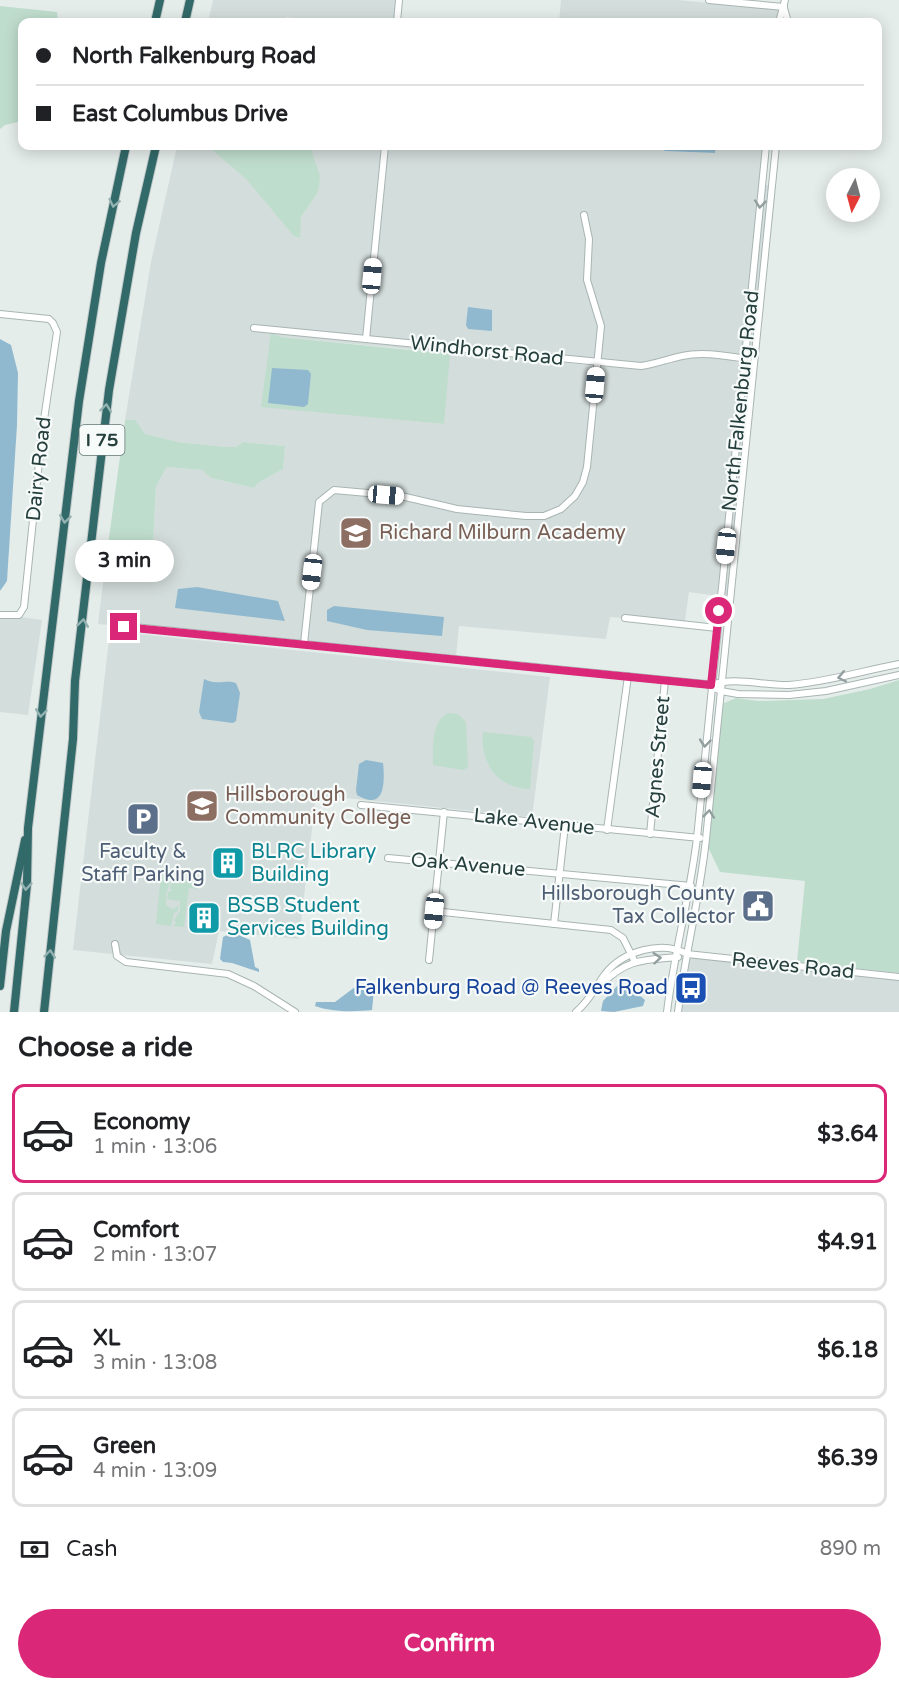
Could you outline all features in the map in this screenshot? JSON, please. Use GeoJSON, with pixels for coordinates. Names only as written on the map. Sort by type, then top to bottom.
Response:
{"type":"FeatureCollection","features":[{"type":"Feature","properties":{"kind":"highway"},"geometry":{"type":"LineString","coordinates":[[156,18],[160,0]]}},
{"type":"Feature","properties":{"kind":"highway"},"geometry":{"type":"LineString","coordinates":[[186,18],[190,0]]}},
{"type":"Feature","properties":{"kind":"highway","name":"I 75"},"geometry":{"type":"LineString","coordinates":[[15,1012],[27,884],[28,828],[79,401],[101,263],[125,150]]}},
{"type":"Feature","properties":{"kind":"highway","name":"I 75"},"geometry":{"type":"LineString","coordinates":[[44,1012],[73,739],[75,681],[107,401],[136,233],[155,150]]}},
{"type":"Feature","properties":{"kind":"highway"},"geometry":{"type":"LineString","coordinates":[[0,986],[6,931],[28,828]]}},
{"type":"Feature","properties":{"kind":"street"},"geometry":{"type":"LineString","coordinates":[[397,18],[399,0]]}},
{"type":"Feature","properties":{"kind":"street"},"geometry":{"type":"LineString","coordinates":[[709,0],[784,4]]}},
{"type":"Feature","properties":{"kind":"street"},"geometry":{"type":"LineString","coordinates":[[366,339],[385,150]]}},
{"type":"Feature","properties":{"kind":"street","name":"North Falkenburg Road"},"geometry":{"type":"LineString","coordinates":[[667,1012],[691,886],[697,838],[766,150]]}},
{"type":"Feature","properties":{"kind":"street","name":"North Falkenburg Road"},"geometry":{"type":"LineString","coordinates":[[678,1012],[699,894],[706,839],[776,150]]}},
{"type":"Feature","properties":{"kind":"street"},"geometry":{"type":"LineString","coordinates":[[763,182],[772,183]]}},
{"type":"Feature","properties":{"kind":"street"},"geometry":{"type":"LineString","coordinates":[[304,644],[319,502],[334,490],[401,496],[457,509],[526,516],[544,516],[561,508],[575,496],[583,482],[587,467],[600,326],[587,280],[590,239],[584,215]]}},
{"type":"Feature","properties":{"kind":"street","name":"Dairy Road"},"geometry":{"type":"LineString","coordinates":[[0,314],[43,318],[53,322],[57,332],[42,433],[24,607],[20,615],[0,615]]}},
{"type":"Feature","properties":{"kind":"street","name":"Windhorst Road"},"geometry":{"type":"LineString","coordinates":[[254,328],[640,366],[682,356],[703,354],[754,360]]}},
{"type":"Feature","properties":{"kind":"street"},"geometry":{"type":"LineString","coordinates":[[625,618],[717,628]]}},
{"type":"Feature","properties":{"kind":"street"},"geometry":{"type":"LineString","coordinates":[[124,627],[628,676],[711,685],[721,691],[763,696],[826,691],[899,675]]}},
{"type":"Feature","properties":{"kind":"street"},"geometry":{"type":"LineString","coordinates":[[711,685],[722,681],[787,685],[846,677],[899,664]]}},
{"type":"Feature","properties":{"kind":"street"},"geometry":{"type":"LineString","coordinates":[[884,667],[886,678]]}},
{"type":"Feature","properties":{"kind":"street"},"geometry":{"type":"LineString","coordinates":[[607,830],[628,676]]}},
{"type":"Feature","properties":{"kind":"street","name":"Agnes Street"},"geometry":{"type":"LineString","coordinates":[[650,834],[665,680]]}},
{"type":"Feature","properties":{"kind":"street","name":"Lake Avenue"},"geometry":{"type":"LineString","coordinates":[[361,805],[706,839]]}},
{"type":"Feature","properties":{"kind":"street"},"geometry":{"type":"LineString","coordinates":[[429,960],[444,812]]}},
{"type":"Feature","properties":{"kind":"street"},"geometry":{"type":"LineString","coordinates":[[554,924],[565,825]]}},
{"type":"Feature","properties":{"kind":"street","name":"Oak Avenue"},"geometry":{"type":"LineString","coordinates":[[388,858],[691,886]]}},
{"type":"Feature","properties":{"kind":"street"},"geometry":{"type":"LineString","coordinates":[[434,911],[611,930],[623,938],[635,962]]}},
{"type":"Feature","properties":{"kind":"street"},"geometry":{"type":"LineString","coordinates":[[115,944],[117,956],[126,962],[228,974],[254,986],[295,1012]]}},
{"type":"Feature","properties":{"kind":"street"},"geometry":{"type":"LineString","coordinates":[[576,1012],[585,1005],[606,974],[632,954],[652,949],[671,948],[687,954]]}},
{"type":"Feature","properties":{"kind":"street"},"geometry":{"type":"LineString","coordinates":[[595,991],[615,972],[635,962],[687,954]]}},
{"type":"Feature","properties":{"kind":"street","name":"Reeves Road"},"geometry":{"type":"LineString","coordinates":[[687,954],[899,977]]}},
{"type":"Feature","properties":{"kind":"shaded area"},"geometry":{"type":"Polygon","coordinates":[[[213,0],[396,0],[394,18],[209,18],[213,0]]]}},
{"type":"Feature","properties":{"kind":"shaded area"},"geometry":{"type":"Polygon","coordinates":[[[561,0],[677,0],[781,10],[778,18],[559,18],[561,0]]]}},
{"type":"Feature","properties":{"kind":"shaded area"},"geometry":{"type":"Polygon","coordinates":[[[177,150],[213,150],[246,179],[299,238],[301,217],[317,194],[315,160],[310,150],[382,150],[364,336],[252,325],[252,330],[595,366],[585,466],[580,481],[573,494],[560,506],[544,513],[458,506],[402,493],[334,487],[317,500],[302,641],[122,623],[121,626],[98,624],[105,567],[122,569],[124,547],[148,550],[153,544],[156,486],[167,467],[202,470],[211,478],[254,488],[258,483],[283,469],[285,446],[243,442],[236,447],[225,447],[178,442],[144,434],[135,420],[125,420],[151,262],[177,150]],[[272,334],[385,418],[444,424],[431,353],[281,337],[272,334]]]}},
{"type":"Feature","properties":{"kind":"shaded area"},"geometry":{"type":"Polygon","coordinates":[[[388,150],[663,150],[715,153],[715,150],[764,150],[743,355],[703,351],[682,353],[641,363],[600,360],[603,325],[590,280],[592,239],[585,212],[581,214],[587,239],[584,280],[598,326],[595,360],[369,336],[388,150]]]}},
{"type":"Feature","properties":{"kind":"shaded area"},"geometry":{"type":"Polygon","coordinates":[[[765,185],[769,185],[752,357],[748,356],[765,185]]]}},
{"type":"Feature","properties":{"kind":"shaded area"},"geometry":{"type":"Polygon","coordinates":[[[703,357],[742,361],[718,596],[689,592],[685,621],[623,615],[622,618],[610,617],[606,639],[459,626],[456,656],[307,642],[321,504],[335,493],[401,499],[457,512],[526,519],[562,511],[585,483],[600,366],[641,369],[683,359],[703,357]]]}},
{"type":"Feature","properties":{"kind":"shaded area"},"geometry":{"type":"Polygon","coordinates":[[[747,362],[751,362],[728,596],[723,596],[747,362]]]}},
{"type":"Feature","properties":{"kind":"shaded area"},"geometry":{"type":"Polygon","coordinates":[[[21,617],[42,620],[28,715],[0,712],[0,618],[21,617]]]}},
{"type":"Feature","properties":{"kind":"shaded area","name":"Hillsborough Community College"},"geometry":{"type":"Polygon","coordinates":[[[110,631],[550,677],[532,817],[316,795],[299,939],[219,931],[212,964],[73,950],[110,631]]]}},
{"type":"Feature","properties":{"kind":"shaded area"},"geometry":{"type":"Polygon","coordinates":[[[689,957],[899,980],[899,1012],[681,1012],[689,957]]]}},
{"type":"Feature","properties":{"kind":"green space"},"geometry":{"type":"Polygon","coordinates":[[[0,6],[57,12],[58,18],[18,18],[18,122],[5,125],[0,129],[0,6]]]}},
{"type":"Feature","properties":{"kind":"green space"},"geometry":{"type":"Polygon","coordinates":[[[212,150],[311,150],[320,176],[319,187],[317,194],[301,217],[300,238],[294,236],[246,179],[212,150]]]}},
{"type":"Feature","properties":{"kind":"green space"},"geometry":{"type":"Polygon","coordinates":[[[271,333],[281,337],[450,354],[444,424],[261,407],[271,333]],[[272,368],[308,404],[311,374],[308,371],[272,368]]]}},
{"type":"Feature","properties":{"kind":"green space"},"geometry":{"type":"Polygon","coordinates":[[[125,420],[135,420],[145,434],[178,442],[225,447],[236,447],[243,442],[285,446],[283,469],[258,483],[254,488],[211,478],[202,470],[167,467],[156,486],[153,544],[149,550],[125,547],[122,569],[105,567],[125,420]]]}},
{"type":"Feature","properties":{"kind":"green space"},"geometry":{"type":"Polygon","coordinates":[[[899,680],[899,973],[797,962],[805,881],[720,872],[708,847],[722,704],[736,698],[758,701],[823,699],[899,680]]]}},
{"type":"Feature","properties":{"kind":"green space"},"geometry":{"type":"Polygon","coordinates":[[[448,713],[458,714],[466,722],[468,765],[463,770],[433,765],[433,743],[438,722],[448,713]]]}},
{"type":"Feature","properties":{"kind":"green space"},"geometry":{"type":"Polygon","coordinates":[[[483,732],[531,737],[534,741],[530,789],[508,784],[493,772],[484,754],[483,732]]]}},
{"type":"Feature","properties":{"kind":"green space"},"geometry":{"type":"Polygon","coordinates":[[[161,874],[172,876],[166,894],[166,905],[172,909],[179,906],[177,912],[174,913],[171,926],[156,924],[161,874]]]}},
{"type":"Feature","properties":{"kind":"green space"},"geometry":{"type":"Polygon","coordinates":[[[174,876],[198,881],[197,889],[189,888],[184,927],[173,926],[180,911],[180,901],[167,899],[168,892],[172,890],[170,888],[174,876]]]}},
{"type":"Feature","properties":{"kind":"water"},"geometry":{"type":"Polygon","coordinates":[[[663,150],[715,150],[715,153],[663,150]]]}},
{"type":"Feature","properties":{"kind":"water"},"geometry":{"type":"Polygon","coordinates":[[[468,307],[492,310],[492,331],[468,329],[466,325],[468,307]]]}},
{"type":"Feature","properties":{"kind":"water"},"geometry":{"type":"Polygon","coordinates":[[[0,339],[11,345],[18,373],[7,581],[0,591],[0,339]]]}},
{"type":"Feature","properties":{"kind":"water"},"geometry":{"type":"Polygon","coordinates":[[[272,368],[308,370],[311,374],[308,404],[304,407],[268,403],[272,368]]]}},
{"type":"Feature","properties":{"kind":"water"},"geometry":{"type":"Polygon","coordinates":[[[197,587],[278,601],[285,621],[175,608],[178,589],[197,587]]]}},
{"type":"Feature","properties":{"kind":"water"},"geometry":{"type":"Polygon","coordinates":[[[334,606],[444,617],[442,636],[367,630],[327,621],[327,610],[334,606]]]}},
{"type":"Feature","properties":{"kind":"water"},"geometry":{"type":"Polygon","coordinates":[[[204,679],[236,683],[240,693],[236,721],[233,723],[202,719],[199,712],[204,679]]]}},
{"type":"Feature","properties":{"kind":"water"},"geometry":{"type":"Polygon","coordinates":[[[366,760],[383,763],[383,786],[378,797],[373,800],[357,795],[356,790],[359,764],[366,760]]]}},
{"type":"Feature","properties":{"kind":"water"},"geometry":{"type":"Polygon","coordinates":[[[229,934],[250,940],[255,967],[259,969],[259,972],[223,962],[220,959],[223,937],[229,934]]]}},
{"type":"Feature","properties":{"kind":"water"},"geometry":{"type":"Polygon","coordinates":[[[619,984],[645,1000],[643,1006],[614,1012],[601,1011],[603,1001],[619,984]]]}},
{"type":"Feature","properties":{"kind":"water"},"geometry":{"type":"Polygon","coordinates":[[[355,987],[374,990],[372,1010],[343,1011],[315,1006],[316,1002],[335,1002],[355,987]]]}},
{"type":"Feature","properties":{"kind":"place","name":"Richard Milburn Academy"},"geometry":{"type":"Point","coordinates":[356,533]}},
{"type":"Feature","properties":{"kind":"place","name":"Hillsborough Community College"},"geometry":{"type":"Point","coordinates":[202,806]}},
{"type":"Feature","properties":{"kind":"place","name":"Faculty & Staff Parking"},"geometry":{"type":"Point","coordinates":[143,819]}},
{"type":"Feature","properties":{"kind":"place","name":"BLRC Library Building"},"geometry":{"type":"Point","coordinates":[228,863]}},
{"type":"Feature","properties":{"kind":"place","name":"Hillsborough County Tax Collector"},"geometry":{"type":"Point","coordinates":[758,906]}},
{"type":"Feature","properties":{"kind":"place","name":"BSSB Student Services Building"},"geometry":{"type":"Point","coordinates":[204,918]}},
{"type":"Feature","properties":{"kind":"place","name":"Falkenburg Road @ Reeves Road"},"geometry":{"type":"Point","coordinates":[691,988]}},
{"type":"Feature","properties":{"kind":"route"},"geometry":{"type":"LineString","coordinates":[[124,627],[711,685],[719,611]]}}]}
